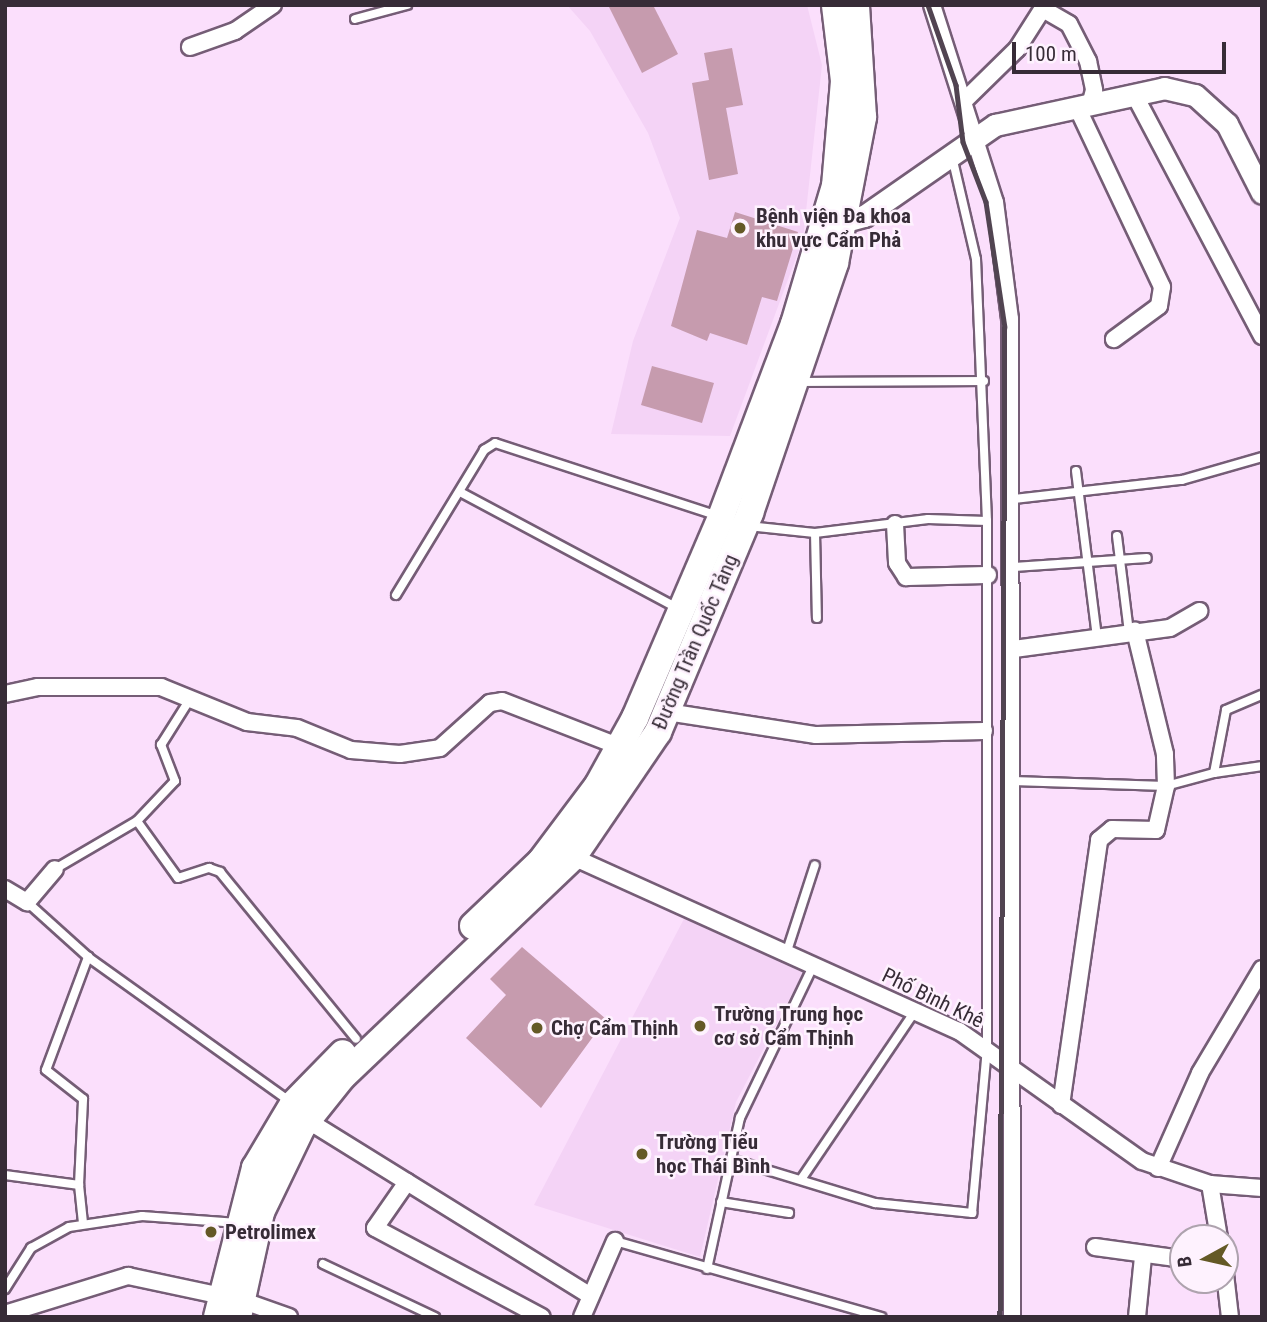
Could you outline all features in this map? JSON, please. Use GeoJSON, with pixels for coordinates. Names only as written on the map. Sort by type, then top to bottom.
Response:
{"type":"FeatureCollection","features":[{"type":"Feature","properties":{"kind":"highway","name":"Đường Trần Quốc Tảng"},"geometry":{"type":"LineString","coordinates":[[229,1307],[261,1212],[300,1112],[444,967],[541,861],[598,785],[683,611],[733,522],[797,382],[845,221],[863,117],[850,37],[835,5]]}},
{"type":"Feature","properties":{"kind":"highway","name":"Đường Trần Quốc Tảng"},"geometry":{"type":"LineString","coordinates":[[229,1307],[238,1223],[255,1168],[356,1039],[573,856],[667,712],[733,522],[835,186],[844,81],[856,5]]}},
{"type":"Feature","properties":{"kind":"street"},"geometry":{"type":"LineString","coordinates":[[190,47],[235,31],[273,5]]}},
{"type":"Feature","properties":{"kind":"street"},"geometry":{"type":"LineString","coordinates":[[932,5],[975,124],[971,140],[995,202],[1006,277],[1014,499],[1012,1317]]}},
{"type":"Feature","properties":{"kind":"street"},"geometry":{"type":"LineString","coordinates":[[966,99],[1017,49],[1044,7],[1069,24],[1088,61],[1094,90],[1083,106]]}},
{"type":"Feature","properties":{"kind":"street"},"geometry":{"type":"LineString","coordinates":[[845,221],[864,216],[995,125],[1134,94],[1175,90],[1209,106],[1227,124],[1262,193]]}},
{"type":"Feature","properties":{"kind":"street"},"geometry":{"type":"LineString","coordinates":[[1134,94],[1262,336]]}},
{"type":"Feature","properties":{"kind":"street"},"geometry":{"type":"LineString","coordinates":[[1083,106],[1162,287],[1160,306],[1114,339]]}},
{"type":"Feature","properties":{"kind":"street"},"geometry":{"type":"LineString","coordinates":[[895,524],[897,564],[906,577],[988,575]]}},
{"type":"Feature","properties":{"kind":"street"},"geometry":{"type":"LineString","coordinates":[[1014,649],[1097,640],[1185,624],[1200,611]]}},
{"type":"Feature","properties":{"kind":"street"},"geometry":{"type":"LineString","coordinates":[[1061,1105],[1099,840],[1112,829],[1156,830],[1166,786],[1166,754],[1132,632]]}},
{"type":"Feature","properties":{"kind":"street"},"geometry":{"type":"LineString","coordinates":[[5,694],[116,685],[161,687],[247,722],[297,728],[351,750],[383,754],[440,748],[496,701],[618,746]]}},
{"type":"Feature","properties":{"kind":"street"},"geometry":{"type":"LineString","coordinates":[[667,712],[816,735],[984,731]]}},
{"type":"Feature","properties":{"kind":"street","name":"Phố Bình Khê"},"geometry":{"type":"LineString","coordinates":[[573,856],[787,951],[987,1048],[1013,1065],[1061,1105],[1158,1168],[1210,1184],[1262,1188]]}},
{"type":"Feature","properties":{"kind":"street"},"geometry":{"type":"LineString","coordinates":[[5,889],[27,902],[55,869]]}},
{"type":"Feature","properties":{"kind":"street"},"geometry":{"type":"LineString","coordinates":[[1158,1168],[1200,1073],[1262,969]]}},
{"type":"Feature","properties":{"kind":"street"},"geometry":{"type":"LineString","coordinates":[[300,1112],[589,1295]]}},
{"type":"Feature","properties":{"kind":"street"},"geometry":{"type":"LineString","coordinates":[[407,1182],[375,1228],[541,1317]]}},
{"type":"Feature","properties":{"kind":"street"},"geometry":{"type":"LineString","coordinates":[[1210,1184],[1217,1224]]}},
{"type":"Feature","properties":{"kind":"street"},"geometry":{"type":"LineString","coordinates":[[582,1317],[589,1295],[615,1241]]}},
{"type":"Feature","properties":{"kind":"street"},"geometry":{"type":"LineString","coordinates":[[1095,1247],[1143,1257],[1169,1258]]}},
{"type":"Feature","properties":{"kind":"street"},"geometry":{"type":"LineString","coordinates":[[1137,1317],[1143,1257]]}},
{"type":"Feature","properties":{"kind":"street"},"geometry":{"type":"LineString","coordinates":[[5,1314],[128,1276],[229,1307],[289,1317]]}},
{"type":"Feature","properties":{"kind":"street"},"geometry":{"type":"LineString","coordinates":[[1227,1294],[1230,1317]]}},
{"type":"Feature","properties":{"kind":"lane"},"geometry":{"type":"LineString","coordinates":[[355,19],[407,5]]}},
{"type":"Feature","properties":{"kind":"lane"},"geometry":{"type":"LineString","coordinates":[[731,1159],[802,1178],[876,1203],[971,1215],[987,1048],[984,731],[988,575],[984,380],[976,259],[952,155]]}},
{"type":"Feature","properties":{"kind":"lane"},"geometry":{"type":"LineString","coordinates":[[797,382],[984,380]]}},
{"type":"Feature","properties":{"kind":"lane"},"geometry":{"type":"LineString","coordinates":[[396,595],[460,492],[495,443],[733,522],[815,534],[895,524],[987,521]]}},
{"type":"Feature","properties":{"kind":"lane"},"geometry":{"type":"LineString","coordinates":[[1014,499],[1079,494],[1182,480],[1262,457]]}},
{"type":"Feature","properties":{"kind":"lane"},"geometry":{"type":"LineString","coordinates":[[1076,471],[1097,640]]}},
{"type":"Feature","properties":{"kind":"lane"},"geometry":{"type":"LineString","coordinates":[[460,492],[683,611]]}},
{"type":"Feature","properties":{"kind":"lane"},"geometry":{"type":"LineString","coordinates":[[815,534],[817,618]]}},
{"type":"Feature","properties":{"kind":"lane"},"geometry":{"type":"LineString","coordinates":[[1117,536],[1132,632]]}},
{"type":"Feature","properties":{"kind":"lane"},"geometry":{"type":"LineString","coordinates":[[1014,567],[1147,558]]}},
{"type":"Feature","properties":{"kind":"lane"},"geometry":{"type":"LineString","coordinates":[[1214,773],[1226,710],[1262,695]]}},
{"type":"Feature","properties":{"kind":"lane"},"geometry":{"type":"LineString","coordinates":[[55,869],[137,821],[175,781],[161,745],[191,697]]}},
{"type":"Feature","properties":{"kind":"lane"},"geometry":{"type":"LineString","coordinates":[[1013,781],[1166,786],[1214,773],[1262,766]]}},
{"type":"Feature","properties":{"kind":"lane"},"geometry":{"type":"LineString","coordinates":[[137,821],[177,877],[209,868],[220,872],[356,1039]]}},
{"type":"Feature","properties":{"kind":"lane"},"geometry":{"type":"LineString","coordinates":[[787,951],[815,865]]}},
{"type":"Feature","properties":{"kind":"lane"},"geometry":{"type":"LineString","coordinates":[[27,902],[88,957],[300,1112]]}},
{"type":"Feature","properties":{"kind":"lane"},"geometry":{"type":"LineString","coordinates":[[83,1224],[79,1185],[83,1099],[46,1070],[88,957]]}},
{"type":"Feature","properties":{"kind":"lane"},"geometry":{"type":"LineString","coordinates":[[707,1269],[740,1118],[814,964]]}},
{"type":"Feature","properties":{"kind":"lane"},"geometry":{"type":"LineString","coordinates":[[802,1178],[915,1011]]}},
{"type":"Feature","properties":{"kind":"lane"},"geometry":{"type":"LineString","coordinates":[[5,1175],[79,1185]]}},
{"type":"Feature","properties":{"kind":"lane"},"geometry":{"type":"LineString","coordinates":[[721,1202],[789,1213]]}},
{"type":"Feature","properties":{"kind":"lane"},"geometry":{"type":"LineString","coordinates":[[5,1289],[31,1248],[83,1224],[142,1216],[238,1223]]}},
{"type":"Feature","properties":{"kind":"lane"},"geometry":{"type":"LineString","coordinates":[[615,1241],[881,1317]]}},
{"type":"Feature","properties":{"kind":"lane"},"geometry":{"type":"LineString","coordinates":[[323,1264],[435,1317]]}},
{"type":"Feature","properties":{"kind":"shaded area","name":"Bệnh viện Đa khoa khu vực Cẩm Phả"},"geometry":{"type":"Polygon","coordinates":[[[567,5],[807,5],[822,65],[803,239],[730,436],[611,434],[633,341],[680,218],[648,133],[590,31],[567,5]]]}},
{"type":"Feature","properties":{"kind":"shaded area"},"geometry":{"type":"Polygon","coordinates":[[[685,917],[804,971],[736,1102],[700,1257],[534,1205],[685,917]]]}},
{"type":"Feature","properties":{"kind":"building"},"geometry":{"type":"Polygon","coordinates":[[[608,5],[653,5],[678,54],[642,73],[608,5]]]}},
{"type":"Feature","properties":{"kind":"building"},"geometry":{"type":"Polygon","coordinates":[[[732,48],[743,105],[726,108],[738,174],[709,180],[692,83],[709,80],[704,53],[732,48]]]}},
{"type":"Feature","properties":{"kind":"building"},"geometry":{"type":"Polygon","coordinates":[[[735,212],[798,232],[777,301],[762,297],[747,345],[710,333],[707,341],[671,326],[697,230],[727,238],[735,212]]]}},
{"type":"Feature","properties":{"kind":"building"},"geometry":{"type":"Polygon","coordinates":[[[652,366],[714,383],[702,423],[641,405],[652,366]]]}},
{"type":"Feature","properties":{"kind":"building","name":"Chợ Cẩm Thịnh"},"geometry":{"type":"Polygon","coordinates":[[[522,947],[606,1019],[541,1108],[466,1038],[506,995],[490,979],[522,947]]]}},
{"type":"Feature","properties":{"kind":"railway"},"geometry":{"type":"LineString","coordinates":[[928,5],[956,85],[963,142],[986,202],[1005,327],[1000,1317]]}},
{"type":"Feature","properties":{"kind":"place","name":"Bệnh viện Đa khoa khu vực Cẩm Phả"},"geometry":{"type":"Point","coordinates":[740,228]}},
{"type":"Feature","properties":{"kind":"place","name":"Trường Trung học cơ sở Cẩm Thịnh"},"geometry":{"type":"Point","coordinates":[700,1026]}},
{"type":"Feature","properties":{"kind":"place","name":"Chợ Cẩm Thịnh"},"geometry":{"type":"Point","coordinates":[537,1028]}},
{"type":"Feature","properties":{"kind":"place","name":"Trường Tiểu học Thái Bình"},"geometry":{"type":"Point","coordinates":[642,1154]}},
{"type":"Feature","properties":{"kind":"place","name":"Petrolimex"},"geometry":{"type":"Point","coordinates":[211,1232]}}]}
